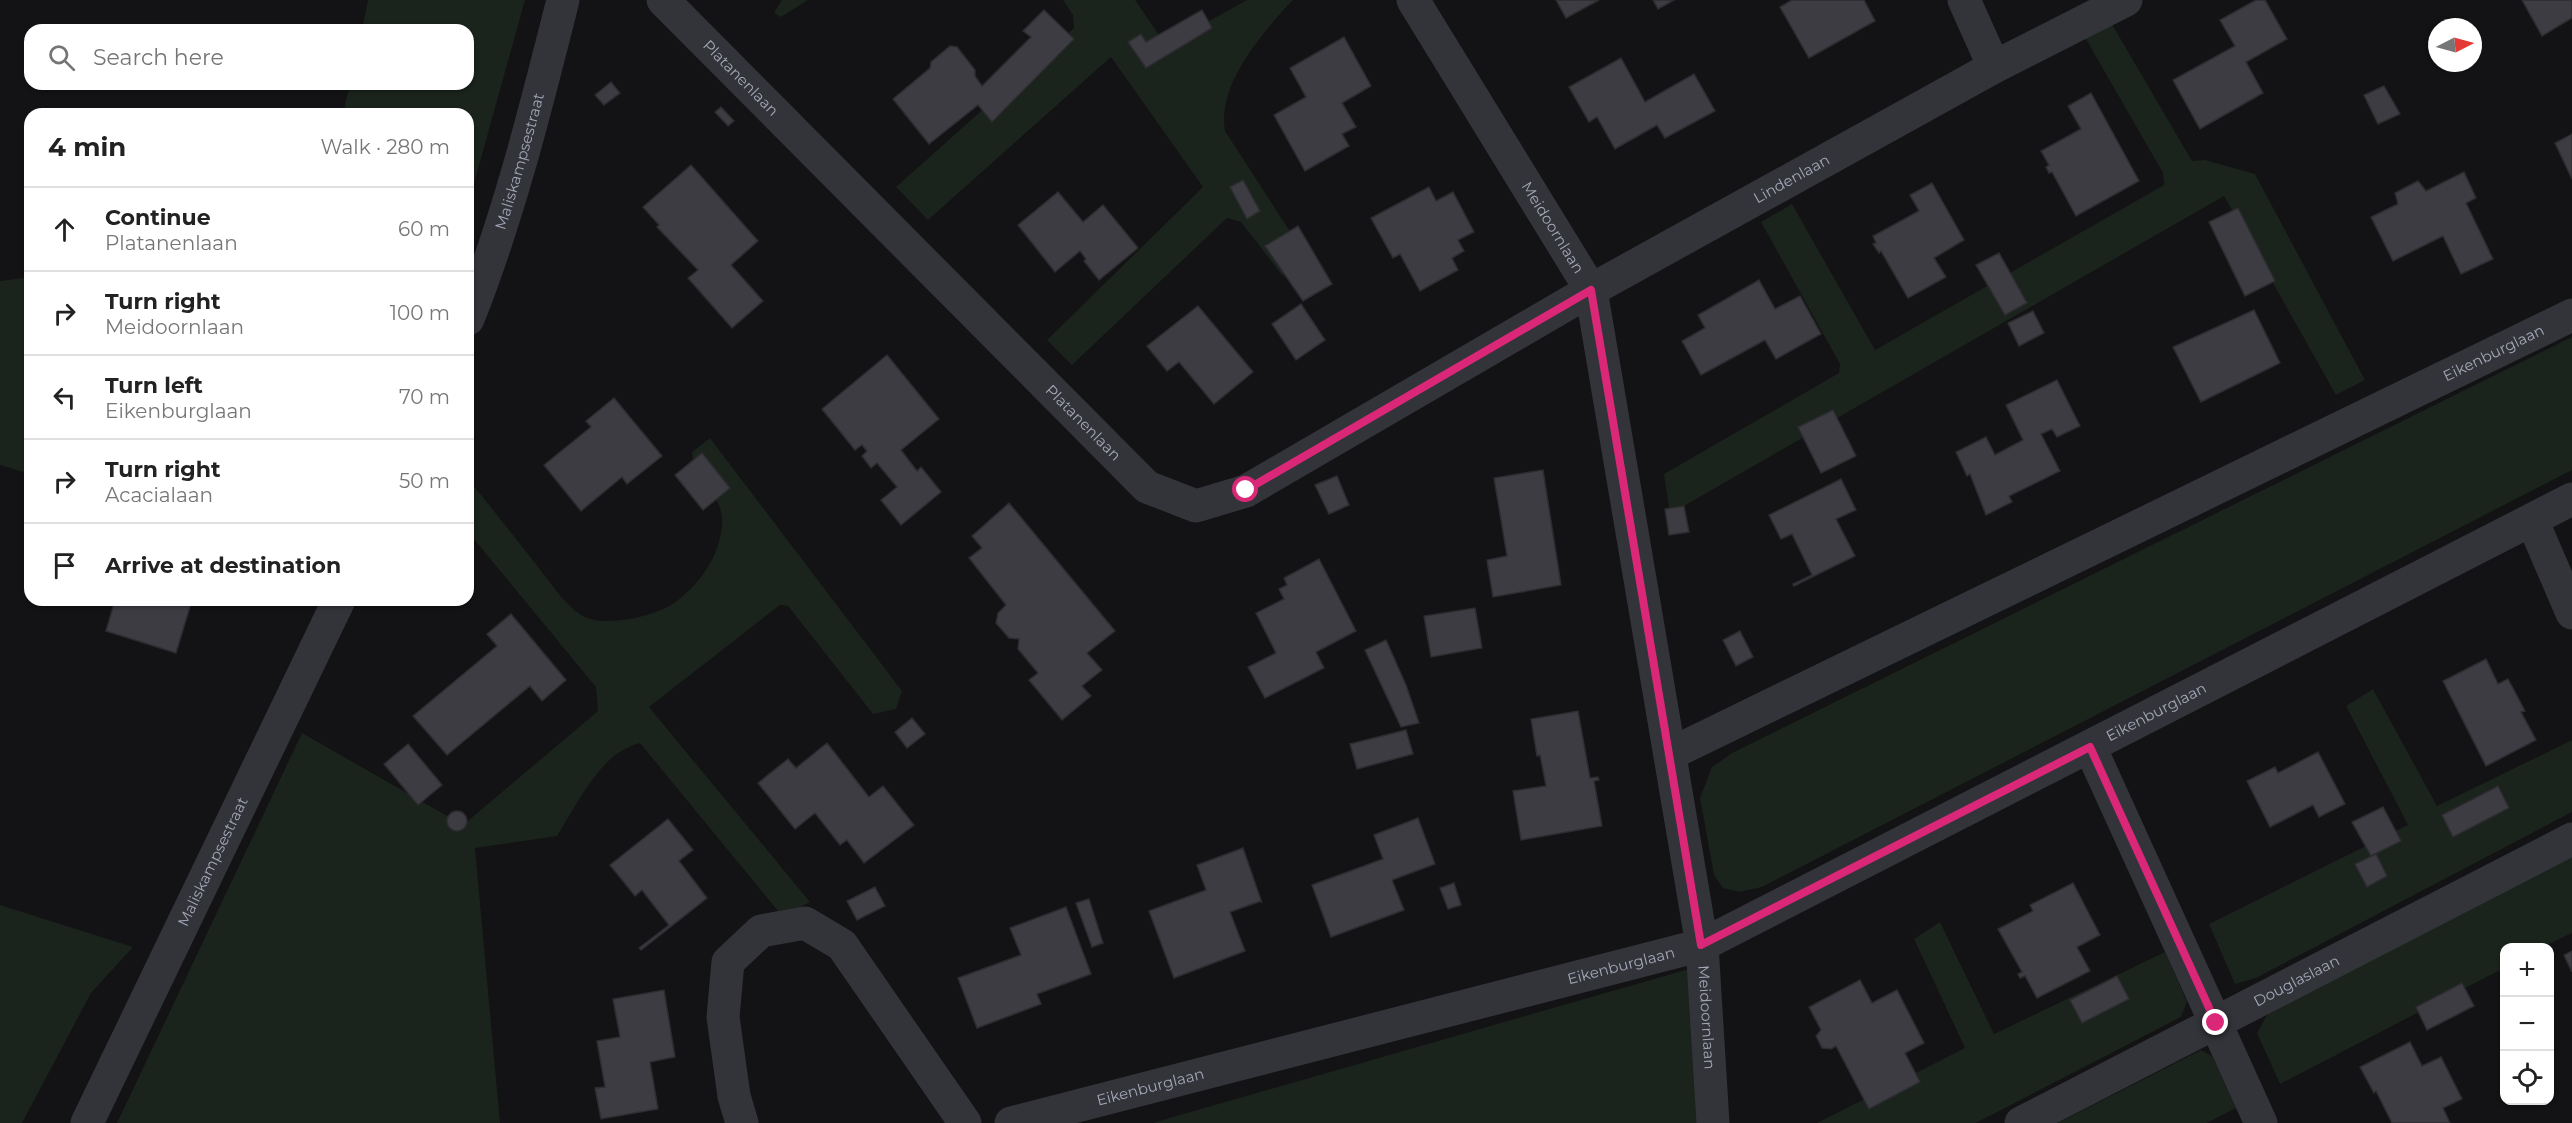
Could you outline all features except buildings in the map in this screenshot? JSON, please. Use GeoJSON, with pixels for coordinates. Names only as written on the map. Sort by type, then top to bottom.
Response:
{"type":"FeatureCollection","features":[{"type":"Feature","properties":{"kind":"street","name":"Maliskampsestraat"},"geometry":{"type":"LineString","coordinates":[[474,303],[530,129],[563,0]]}},
{"type":"Feature","properties":{"kind":"street","name":"Platanenlaan"},"geometry":{"type":"LineString","coordinates":[[663,0],[1147,487],[1196,506],[1246,490],[1591,290]]}},
{"type":"Feature","properties":{"kind":"street","name":"Meidoornlaan"},"geometry":{"type":"LineString","coordinates":[[1413,0],[1591,290],[1671,754],[1701,945],[1713,1123]]}},
{"type":"Feature","properties":{"kind":"street"},"geometry":{"type":"LineString","coordinates":[[1965,0],[1994,68]]}},
{"type":"Feature","properties":{"kind":"street","name":"Lindenlaan"},"geometry":{"type":"LineString","coordinates":[[1591,290],[1994,68],[2126,0]]}},
{"type":"Feature","properties":{"kind":"street","name":"Eikenburglaan"},"geometry":{"type":"LineString","coordinates":[[1671,754],[2572,315]]}},
{"type":"Feature","properties":{"kind":"street","name":"Eikenburglaan"},"geometry":{"type":"LineString","coordinates":[[1011,1123],[1701,945],[2572,498]]}},
{"type":"Feature","properties":{"kind":"street"},"geometry":{"type":"LineString","coordinates":[[2532,520],[2572,613]]}},
{"type":"Feature","properties":{"kind":"street","name":"Maliskampsestraat"},"geometry":{"type":"LineString","coordinates":[[87,1123],[336,606]]}},
{"type":"Feature","properties":{"kind":"street"},"geometry":{"type":"LineString","coordinates":[[2090,747],[2261,1123]]}},
{"type":"Feature","properties":{"kind":"street","name":"Douglaslaan"},"geometry":{"type":"LineString","coordinates":[[2021,1123],[2572,839]]}},
{"type":"Feature","properties":{"kind":"street"},"geometry":{"type":"LineString","coordinates":[[742,1123],[734,1096],[723,1017],[728,963],[761,931],[805,923],[842,945],[965,1123]]}},
{"type":"Feature","properties":{"kind":"shaded area"},"geometry":{"type":"Polygon","coordinates":[[[368,0],[525,0],[474,183],[474,108],[344,108],[349,90],[474,90],[474,24],[363,24],[368,0]]]}},
{"type":"Feature","properties":{"kind":"shaded area"},"geometry":{"type":"Polygon","coordinates":[[[782,0],[808,0],[781,17],[774,13],[782,0]]]}},
{"type":"Feature","properties":{"kind":"shaded area"},"geometry":{"type":"Polygon","coordinates":[[[1063,0],[1135,0],[1166,45],[1247,0],[1293,0],[1256,43],[1245,60],[1235,77],[1224,113],[1225,131],[1306,256],[1305,271],[1282,275],[1241,222],[1227,218],[1072,365],[1047,340],[1203,187],[1111,57],[928,220],[896,187],[1074,28],[1073,15],[1063,0]]]}},
{"type":"Feature","properties":{"kind":"shaded area"},"geometry":{"type":"Polygon","coordinates":[[[2109,19],[2192,161],[2205,160],[2255,174],[2365,380],[2336,395],[2224,196],[1670,514],[1664,474],[1839,373],[1840,364],[1761,222],[1792,204],[1875,350],[2164,185],[2163,173],[2083,34],[2109,19]]]}},
{"type":"Feature","properties":{"kind":"shaded area"},"geometry":{"type":"Polygon","coordinates":[[[24,278],[24,472],[0,465],[0,281],[24,278]]]}},
{"type":"Feature","properties":{"kind":"shaded area"},"geometry":{"type":"Polygon","coordinates":[[[2572,337],[2572,470],[1762,887],[1739,892],[1723,888],[1714,875],[1700,798],[1712,767],[1732,753],[2572,337]]]}},
{"type":"Feature","properties":{"kind":"shaded area"},"geometry":{"type":"Polygon","coordinates":[[[710,438],[902,691],[896,709],[873,714],[788,606],[780,605],[649,707],[810,902],[782,916],[640,743],[613,757],[602,768],[591,781],[557,836],[475,848],[500,1123],[117,1123],[302,733],[463,825],[598,711],[596,687],[474,539],[474,487],[569,605],[590,619],[616,621],[630,619],[644,616],[677,601],[701,577],[717,548],[722,525],[721,513],[714,495],[697,470],[692,452],[710,438]]]}},
{"type":"Feature","properties":{"kind":"shaded area"},"geometry":{"type":"Polygon","coordinates":[[[2373,689],[2437,806],[2572,740],[2572,812],[2256,978],[2235,984],[2209,924],[2408,825],[2346,706],[2373,689]]]}},
{"type":"Feature","properties":{"kind":"shaded area"},"geometry":{"type":"Polygon","coordinates":[[[2572,857],[2572,933],[2551,943],[2500,943],[2500,970],[2280,1084],[2257,1033],[2267,1015],[2307,991],[2572,857]]]}},
{"type":"Feature","properties":{"kind":"shaded area"},"geometry":{"type":"Polygon","coordinates":[[[0,905],[133,947],[91,993],[22,1123],[0,1123],[0,905]]]}},
{"type":"Feature","properties":{"kind":"shaded area"},"geometry":{"type":"Polygon","coordinates":[[[1940,922],[1994,1034],[2165,952],[2187,1002],[2181,1017],[1976,1123],[1817,1123],[1965,1048],[1914,939],[1940,922]]]}},
{"type":"Feature","properties":{"kind":"shaded area"},"geometry":{"type":"Polygon","coordinates":[[[1689,969],[1700,1123],[1153,1123],[1173,1117],[1689,969]]]}},
{"type":"Feature","properties":{"kind":"shaded area"},"geometry":{"type":"Polygon","coordinates":[[[2201,1050],[2212,1056],[2236,1108],[2207,1123],[2058,1123],[2201,1050]]]}},
{"type":"Feature","properties":{"kind":"route"},"geometry":{"type":"LineString","coordinates":[[1246,490],[1591,290],[1671,754],[1701,945],[2090,747],[2216,1023]]}}]}
